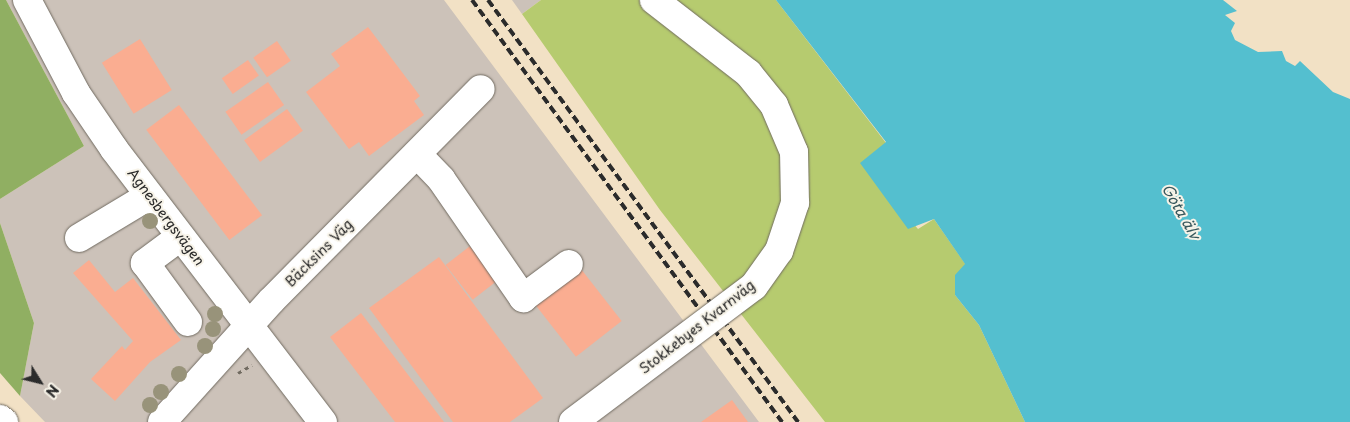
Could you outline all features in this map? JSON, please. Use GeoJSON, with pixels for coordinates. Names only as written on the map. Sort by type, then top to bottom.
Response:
{"type":"FeatureCollection","features":[{"type":"Feature","properties":{"kind":"main road","name":"Stokkebyes Kvarnväg"},"geometry":{"type":"LineString","coordinates":[[573,422],[754,286],[779,251],[795,203],[794,152],[787,129],[770,99],[748,73],[654,0]]}},
{"type":"Feature","properties":{"kind":"main road","name":"Agnesbergsvägen"},"geometry":{"type":"LineString","coordinates":[[33,2],[76,93],[149,196],[316,420]]}},
{"type":"Feature","properties":{"kind":"main road","name":"Bäcksins Väg"},"geometry":{"type":"LineString","coordinates":[[162,422],[248,327],[481,89]]}},
{"type":"Feature","properties":{"kind":"main road"},"geometry":{"type":"LineString","coordinates":[[417,154],[441,179],[523,298],[569,264]]}},
{"type":"Feature","properties":{"kind":"main road"},"geometry":{"type":"LineString","coordinates":[[79,238],[149,196]]}},
{"type":"Feature","properties":{"kind":"main road"},"geometry":{"type":"LineString","coordinates":[[180,237],[145,263],[188,322]]}},
{"type":"Feature","properties":{"kind":"main road"},"geometry":{"type":"LineString","coordinates":[[0,419],[4,422]]}},
{"type":"Feature","properties":{"kind":"shaded area"},"geometry":{"type":"Polygon","coordinates":[[[6,0],[444,0],[759,422],[45,422],[20,396],[34,323],[0,223],[0,199],[84,146],[6,0]]]}},
{"type":"Feature","properties":{"kind":"shaded area"},"geometry":{"type":"Polygon","coordinates":[[[512,0],[541,0],[522,14],[512,0]]]}},
{"type":"Feature","properties":{"kind":"green space"},"geometry":{"type":"Polygon","coordinates":[[[0,0],[6,0],[84,146],[0,199],[0,0]]]}},
{"type":"Feature","properties":{"kind":"green space"},"geometry":{"type":"Polygon","coordinates":[[[541,0],[776,0],[886,143],[861,163],[918,229],[934,219],[966,265],[955,295],[979,325],[1025,422],[825,422],[660,210],[522,14],[541,0]]]}},
{"type":"Feature","properties":{"kind":"green space"},"geometry":{"type":"Polygon","coordinates":[[[0,223],[34,323],[20,396],[0,373],[0,223]]]}},
{"type":"Feature","properties":{"kind":"water","name":"Göta älv"},"geometry":{"type":"Polygon","coordinates":[[[776,0],[1223,0],[1237,11],[1225,15],[1235,23],[1231,31],[1235,40],[1258,52],[1282,51],[1286,61],[1295,66],[1300,61],[1333,92],[1350,99],[1350,422],[1025,422],[979,325],[955,295],[955,275],[965,264],[934,219],[908,229],[860,163],[886,142],[776,0]]]}},
{"type":"Feature","properties":{"kind":"building"},"geometry":{"type":"Polygon","coordinates":[[[368,27],[420,96],[414,101],[424,115],[369,156],[359,142],[349,149],[306,92],[340,66],[331,54],[368,27]]]}},
{"type":"Feature","properties":{"kind":"building"},"geometry":{"type":"Polygon","coordinates":[[[140,39],[172,90],[134,114],[102,63],[140,39]]]}},
{"type":"Feature","properties":{"kind":"building"},"geometry":{"type":"Polygon","coordinates":[[[277,41],[291,61],[267,77],[253,58],[277,41]]]}},
{"type":"Feature","properties":{"kind":"building"},"geometry":{"type":"Polygon","coordinates":[[[248,60],[259,76],[233,94],[222,78],[248,60]]]}},
{"type":"Feature","properties":{"kind":"building"},"geometry":{"type":"Polygon","coordinates":[[[268,82],[284,105],[241,135],[225,112],[268,82]]]}},
{"type":"Feature","properties":{"kind":"building"},"geometry":{"type":"Polygon","coordinates":[[[179,105],[262,215],[229,240],[146,130],[179,105]]]}},
{"type":"Feature","properties":{"kind":"building"},"geometry":{"type":"Polygon","coordinates":[[[287,109],[303,131],[260,162],[244,140],[287,109]]]}},
{"type":"Feature","properties":{"kind":"building"},"geometry":{"type":"Polygon","coordinates":[[[470,246],[497,281],[473,300],[446,265],[470,246]]]}},
{"type":"Feature","properties":{"kind":"building"},"geometry":{"type":"Polygon","coordinates":[[[439,257],[543,398],[510,422],[453,422],[369,308],[439,257]]]}},
{"type":"Feature","properties":{"kind":"building"},"geometry":{"type":"Polygon","coordinates":[[[89,260],[115,292],[133,278],[181,340],[150,362],[115,401],[91,379],[122,346],[125,350],[133,341],[73,273],[89,260]]]}},
{"type":"Feature","properties":{"kind":"building"},"geometry":{"type":"Polygon","coordinates":[[[581,269],[622,321],[576,357],[535,305],[581,269]]]}},
{"type":"Feature","properties":{"kind":"building"},"geometry":{"type":"Polygon","coordinates":[[[361,313],[444,422],[395,422],[330,337],[361,313]]]}},
{"type":"Feature","properties":{"kind":"building"},"geometry":{"type":"Polygon","coordinates":[[[732,400],[748,422],[701,422],[732,400]]]}},
{"type":"Feature","properties":{"kind":"railway"},"geometry":{"type":"LineString","coordinates":[[472,0],[782,422]]}},
{"type":"Feature","properties":{"kind":"railway"},"geometry":{"type":"LineString","coordinates":[[488,0],[798,422]]}}]}
